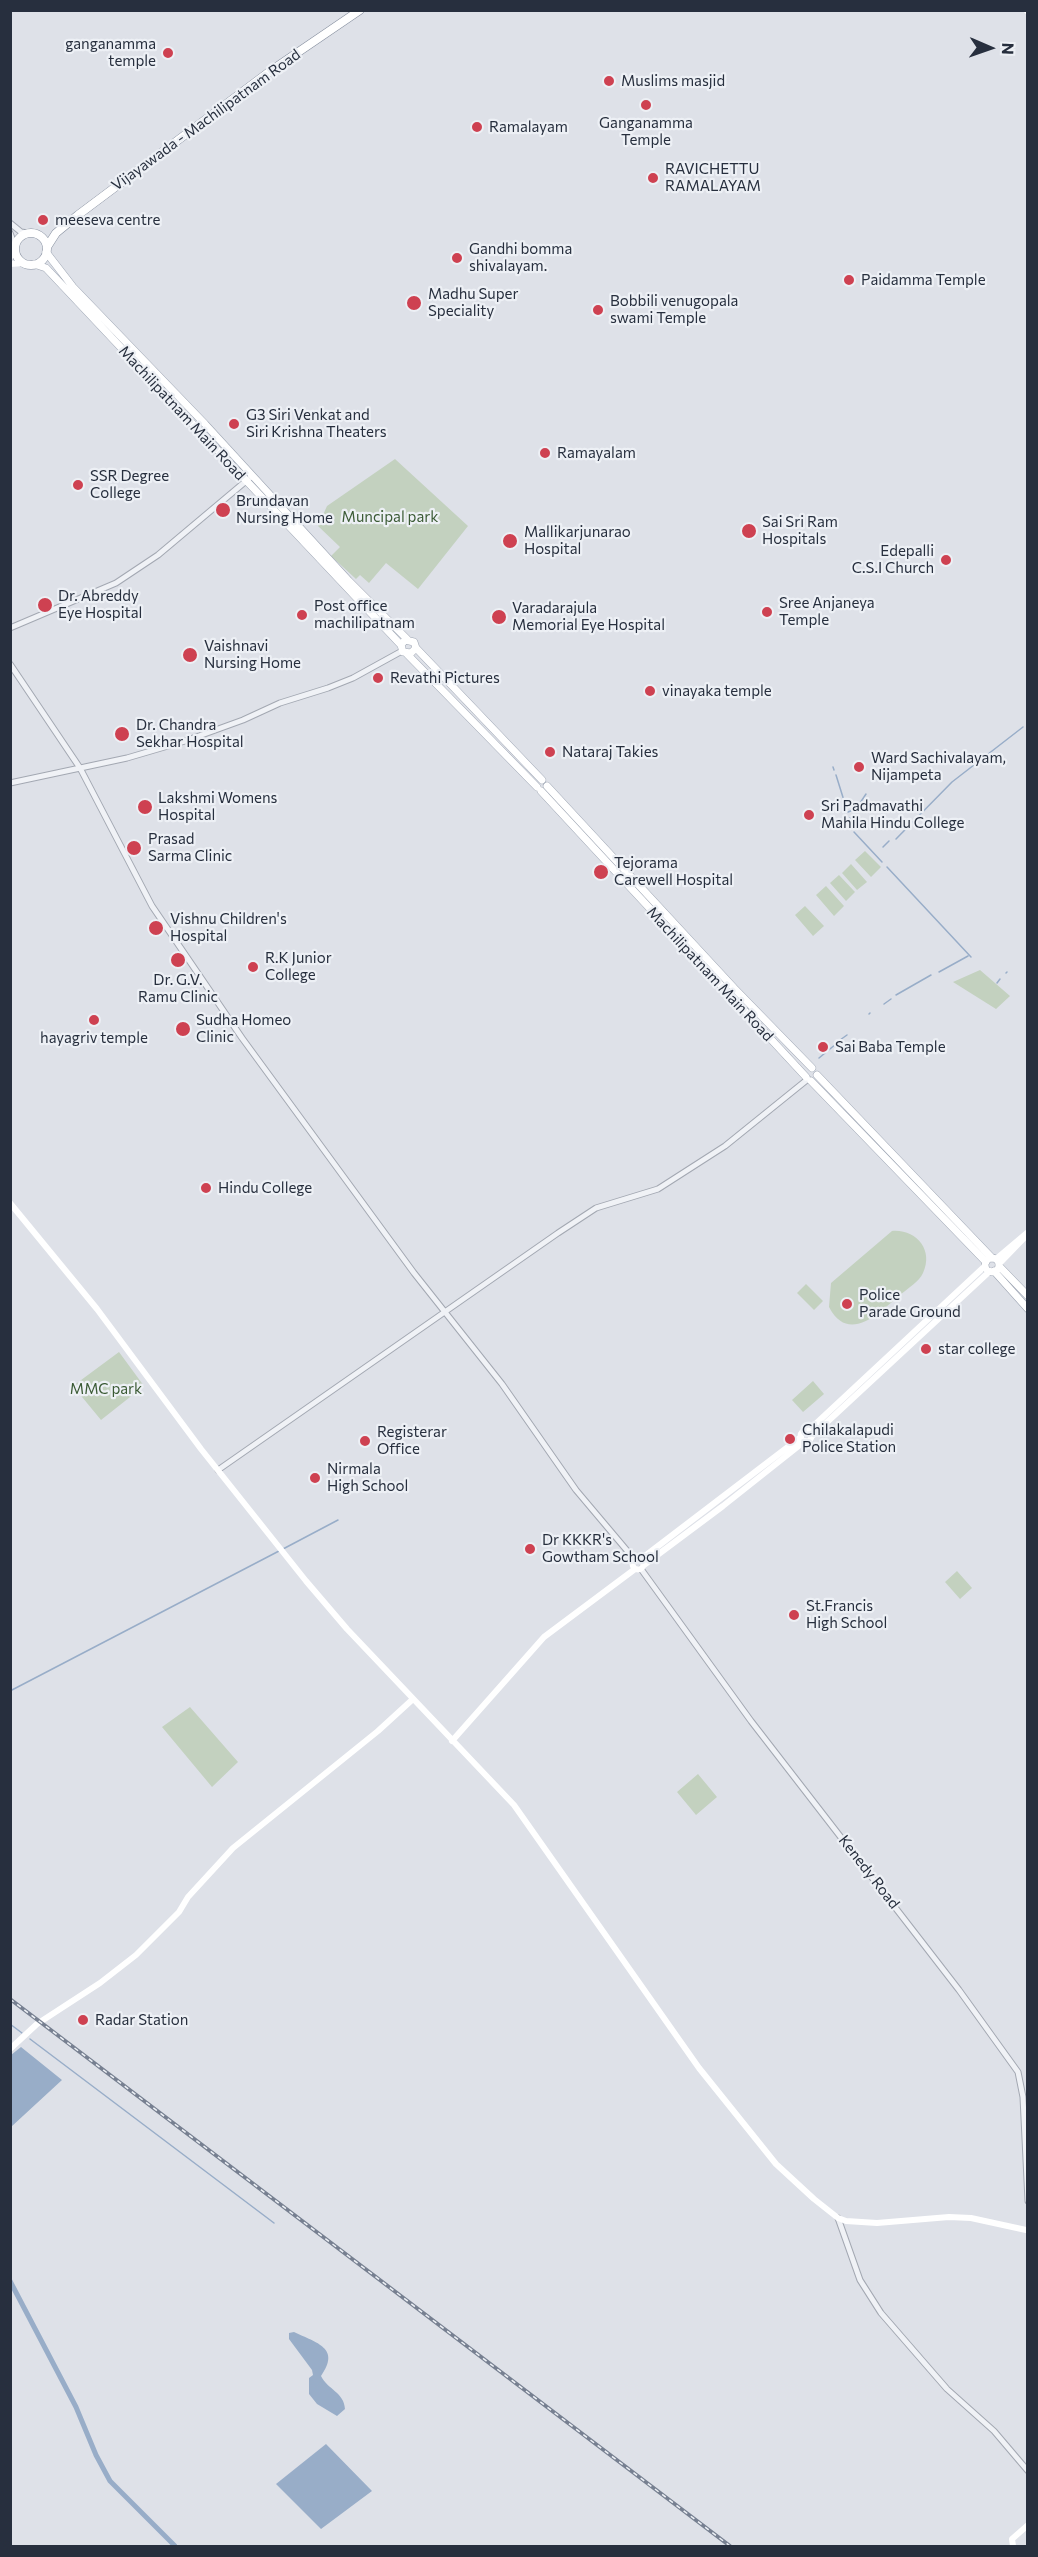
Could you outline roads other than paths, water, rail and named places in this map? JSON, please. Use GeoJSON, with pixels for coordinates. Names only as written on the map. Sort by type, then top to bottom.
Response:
{"type":"FeatureCollection","features":[{"type":"Feature","properties":{"kind":"highway","name":"Vijayawada - Machilipatnam Road"},"geometry":{"type":"LineString","coordinates":[[46,250],[56,234],[78,215],[269,72],[360,10]]}},
{"type":"Feature","properties":{"kind":"highway"},"geometry":{"type":"LineString","coordinates":[[28,233],[42,237],[46,250],[42,260],[34,264],[24,263],[14,251],[20,237],[28,233]]}},
{"type":"Feature","properties":{"kind":"highway","name":"Vijayawada - Machilipatnam Road"},"geometry":{"type":"LineString","coordinates":[[42,237],[56,234]]}},
{"type":"Feature","properties":{"kind":"main road","name":"Machilipatnam Main Road"},"geometry":{"type":"LineString","coordinates":[[46,250],[62,275],[205,424],[285,524],[403,650],[542,786]]}},
{"type":"Feature","properties":{"kind":"main road"},"geometry":{"type":"LineString","coordinates":[[10,264],[24,263]]}},
{"type":"Feature","properties":{"kind":"main road","name":"Machilipatnam Main Road"},"geometry":{"type":"LineString","coordinates":[[34,264],[46,268],[349,581],[407,639],[414,642],[416,648],[808,1079],[992,1265],[1028,1296]]}},
{"type":"Feature","properties":{"kind":"main road"},"geometry":{"type":"LineString","coordinates":[[407,639],[403,650],[413,652],[416,648]]}},
{"type":"Feature","properties":{"kind":"main road","name":"Machilipatnam Main Road"},"geometry":{"type":"LineString","coordinates":[[602,851],[812,1068],[992,1265],[1028,1309]]}},
{"type":"Feature","properties":{"kind":"main road"},"geometry":{"type":"LineString","coordinates":[[812,1068],[806,1071],[808,1079],[817,1075]]}},
{"type":"Feature","properties":{"kind":"main road"},"geometry":{"type":"LineString","coordinates":[[10,1203],[97,1308],[218,1470],[342,1623],[514,1805],[699,2068],[776,2164],[838,2218],[859,2223],[912,2218],[971,2218],[1027,2228]]}},
{"type":"Feature","properties":{"kind":"main road"},"geometry":{"type":"LineString","coordinates":[[452,1741],[544,1637],[639,1564],[741,1493],[810,1434],[1028,1233]]}},
{"type":"Feature","properties":{"kind":"main road"},"geometry":{"type":"LineString","coordinates":[[10,2049],[37,2024],[100,1983],[136,1955],[179,1912],[188,1897],[233,1848],[413,1699]]}},
{"type":"Feature","properties":{"kind":"main road"},"geometry":{"type":"LineString","coordinates":[[1013,2547],[1012,2539],[1028,2525]]}},
{"type":"Feature","properties":{"kind":"street"},"geometry":{"type":"LineString","coordinates":[[10,223],[21,232],[28,233]]}},
{"type":"Feature","properties":{"kind":"street"},"geometry":{"type":"LineString","coordinates":[[10,233],[14,251]]}},
{"type":"Feature","properties":{"kind":"street"},"geometry":{"type":"LineString","coordinates":[[10,628],[116,583],[158,555],[249,478]]}},
{"type":"Feature","properties":{"kind":"street"},"geometry":{"type":"LineString","coordinates":[[10,783],[128,758],[237,723],[280,703],[353,678],[403,650]]}},
{"type":"Feature","properties":{"kind":"street","name":"Kenedy Road"},"geometry":{"type":"LineString","coordinates":[[10,664],[80,768],[152,906],[242,1038],[414,1273],[508,1393],[576,1490],[639,1564],[751,1721],[959,1990],[1018,2072],[1023,2097],[1028,2201]]}},
{"type":"Feature","properties":{"kind":"street"},"geometry":{"type":"LineString","coordinates":[[218,1470],[596,1208],[652,1192],[696,1166],[734,1139],[808,1079]]}},
{"type":"Feature","properties":{"kind":"street"},"geometry":{"type":"LineString","coordinates":[[838,2218],[860,2280],[881,2313],[947,2389],[994,2431],[1028,2471]]}},
{"type":"Feature","properties":{"kind":"water"},"geometry":{"type":"Polygon","coordinates":[[[21,2047],[62,2080],[11,2127],[11,2055],[21,2047]]]}},
{"type":"Feature","properties":{"kind":"water"},"geometry":{"type":"Polygon","coordinates":[[[294,2332],[318,2343],[327,2353],[327,2367],[321,2376],[344,2403],[345,2409],[337,2416],[317,2404],[309,2394],[309,2378],[313,2375],[312,2370],[289,2339],[289,2333],[294,2332]]]}},
{"type":"Feature","properties":{"kind":"water"},"geometry":{"type":"Polygon","coordinates":[[[326,2444],[372,2491],[321,2529],[276,2484],[326,2444]]]}},
{"type":"Feature","properties":{"kind":"waterway"},"geometry":{"type":"LineString","coordinates":[[896,839],[952,782],[1023,727]]}},
{"type":"Feature","properties":{"kind":"waterway"},"geometry":{"type":"LineString","coordinates":[[836,775],[846,807]]}},
{"type":"Feature","properties":{"kind":"waterway"},"geometry":{"type":"LineString","coordinates":[[858,806],[866,794]]}},
{"type":"Feature","properties":{"kind":"waterway"},"geometry":{"type":"LineString","coordinates":[[848,812],[853,810]]}},
{"type":"Feature","properties":{"kind":"waterway"},"geometry":{"type":"LineString","coordinates":[[850,818],[851,822]]}},
{"type":"Feature","properties":{"kind":"waterway"},"geometry":{"type":"LineString","coordinates":[[851,824],[852,828]]}},
{"type":"Feature","properties":{"kind":"waterway"},"geometry":{"type":"LineString","coordinates":[[854,832],[882,862]]}},
{"type":"Feature","properties":{"kind":"waterway"},"geometry":{"type":"LineString","coordinates":[[883,847],[889,841]]}},
{"type":"Feature","properties":{"kind":"waterway"},"geometry":{"type":"LineString","coordinates":[[887,867],[971,957]]}},
{"type":"Feature","properties":{"kind":"waterway"},"geometry":{"type":"LineString","coordinates":[[939,972],[968,956]]}},
{"type":"Feature","properties":{"kind":"waterway"},"geometry":{"type":"LineString","coordinates":[[896,995],[931,975]]}},
{"type":"Feature","properties":{"kind":"waterway"},"geometry":{"type":"LineString","coordinates":[[997,983],[1000,979]]}},
{"type":"Feature","properties":{"kind":"waterway"},"geometry":{"type":"LineString","coordinates":[[884,1004],[891,999]]}},
{"type":"Feature","properties":{"kind":"waterway"},"geometry":{"type":"LineString","coordinates":[[840,1040],[847,1035]]}},
{"type":"Feature","properties":{"kind":"waterway"},"geometry":{"type":"LineString","coordinates":[[819,1058],[836,1044]]}},
{"type":"Feature","properties":{"kind":"waterway"},"geometry":{"type":"LineString","coordinates":[[283,1549],[338,1520]]}},
{"type":"Feature","properties":{"kind":"waterway"},"geometry":{"type":"LineString","coordinates":[[10,1691],[279,1551]]}},
{"type":"Feature","properties":{"kind":"waterway"},"geometry":{"type":"LineString","coordinates":[[10,2024],[22,2033]]}},
{"type":"Feature","properties":{"kind":"waterway"},"geometry":{"type":"LineString","coordinates":[[30,2039],[274,2223]]}},
{"type":"Feature","properties":{"kind":"waterway"},"geometry":{"type":"LineString","coordinates":[[10,2281],[76,2407],[96,2455],[110,2481],[175,2546]]}},
{"type":"Feature","properties":{"kind":"railway"},"geometry":{"type":"LineString","coordinates":[[10,1999],[730,2546]]}},
{"type":"Feature","properties":{"kind":"place","name":"ganganamma temple"},"geometry":{"type":"Point","coordinates":[168,53]}},
{"type":"Feature","properties":{"kind":"place","name":"Muslims masjid"},"geometry":{"type":"Point","coordinates":[609,81]}},
{"type":"Feature","properties":{"kind":"place","name":"Ganganamma Temple"},"geometry":{"type":"Point","coordinates":[646,105]}},
{"type":"Feature","properties":{"kind":"place","name":"Ramalayam"},"geometry":{"type":"Point","coordinates":[477,127]}},
{"type":"Feature","properties":{"kind":"place","name":"RAVICHETTU RAMALAYAM"},"geometry":{"type":"Point","coordinates":[653,178]}},
{"type":"Feature","properties":{"kind":"place","name":"meeseva centre"},"geometry":{"type":"Point","coordinates":[43,220]}},
{"type":"Feature","properties":{"kind":"place","name":"Gandhi bomma shivalayam."},"geometry":{"type":"Point","coordinates":[457,258]}},
{"type":"Feature","properties":{"kind":"place","name":"Paidamma Temple"},"geometry":{"type":"Point","coordinates":[849,280]}},
{"type":"Feature","properties":{"kind":"place","name":"Madhu Super Speciality"},"geometry":{"type":"Point","coordinates":[414,303]}},
{"type":"Feature","properties":{"kind":"place","name":"Bobbili venugopala swami Temple"},"geometry":{"type":"Point","coordinates":[598,310]}},
{"type":"Feature","properties":{"kind":"place","name":"G3 Siri Venkat and Siri Krishna Theaters"},"geometry":{"type":"Point","coordinates":[234,424]}},
{"type":"Feature","properties":{"kind":"place","name":"Ramayalam"},"geometry":{"type":"Point","coordinates":[545,453]}},
{"type":"Feature","properties":{"kind":"place","name":"SSR Degree College"},"geometry":{"type":"Point","coordinates":[78,485]}},
{"type":"Feature","properties":{"kind":"place","name":"Brundavan Nursing Home"},"geometry":{"type":"Point","coordinates":[223,510]}},
{"type":"Feature","properties":{"kind":"place","name":"Sai Sri Ram Hospitals"},"geometry":{"type":"Point","coordinates":[749,531]}},
{"type":"Feature","properties":{"kind":"place","name":"Mallikarjunarao Hospital"},"geometry":{"type":"Point","coordinates":[510,541]}},
{"type":"Feature","properties":{"kind":"place","name":"Edepalli C.S.I Church"},"geometry":{"type":"Point","coordinates":[946,560]}},
{"type":"Feature","properties":{"kind":"place","name":"Dr. Abreddy Eye Hospital"},"geometry":{"type":"Point","coordinates":[45,605]}},
{"type":"Feature","properties":{"kind":"place","name":"Sree Anjaneya Temple"},"geometry":{"type":"Point","coordinates":[767,612]}},
{"type":"Feature","properties":{"kind":"place","name":"Post office machilipatnam"},"geometry":{"type":"Point","coordinates":[302,615]}},
{"type":"Feature","properties":{"kind":"place","name":"Varadarajula Memorial Eye Hospital"},"geometry":{"type":"Point","coordinates":[499,617]}},
{"type":"Feature","properties":{"kind":"place","name":"Vaishnavi Nursing Home"},"geometry":{"type":"Point","coordinates":[190,655]}},
{"type":"Feature","properties":{"kind":"place","name":"Revathi Pictures"},"geometry":{"type":"Point","coordinates":[378,678]}},
{"type":"Feature","properties":{"kind":"place","name":"vinayaka temple"},"geometry":{"type":"Point","coordinates":[650,691]}},
{"type":"Feature","properties":{"kind":"place","name":"Dr. Chandra Sekhar Hospital"},"geometry":{"type":"Point","coordinates":[122,734]}},
{"type":"Feature","properties":{"kind":"place","name":"Nataraj Takies"},"geometry":{"type":"Point","coordinates":[550,752]}},
{"type":"Feature","properties":{"kind":"place","name":"Ward Sachivalayam, Nijampeta"},"geometry":{"type":"Point","coordinates":[859,767]}},
{"type":"Feature","properties":{"kind":"place","name":"Lakshmi Womens Hospital"},"geometry":{"type":"Point","coordinates":[145,807]}},
{"type":"Feature","properties":{"kind":"place","name":"Sri Padmavathi Mahila Hindu College"},"geometry":{"type":"Point","coordinates":[809,815]}},
{"type":"Feature","properties":{"kind":"place","name":"Prasad Sarma Clinic"},"geometry":{"type":"Point","coordinates":[134,848]}},
{"type":"Feature","properties":{"kind":"place","name":"Tejorama Carewell Hospital"},"geometry":{"type":"Point","coordinates":[601,872]}},
{"type":"Feature","properties":{"kind":"place","name":"Vishnu Children's Hospital"},"geometry":{"type":"Point","coordinates":[156,928]}},
{"type":"Feature","properties":{"kind":"place","name":"Dr. G.V. Ramu Clinic"},"geometry":{"type":"Point","coordinates":[178,960]}},
{"type":"Feature","properties":{"kind":"place","name":"R.K Junior College"},"geometry":{"type":"Point","coordinates":[253,967]}},
{"type":"Feature","properties":{"kind":"place","name":"hayagriv temple"},"geometry":{"type":"Point","coordinates":[94,1020]}},
{"type":"Feature","properties":{"kind":"place","name":"Sudha Homeo Clinic"},"geometry":{"type":"Point","coordinates":[183,1029]}},
{"type":"Feature","properties":{"kind":"place","name":"Sai Baba Temple"},"geometry":{"type":"Point","coordinates":[823,1047]}},
{"type":"Feature","properties":{"kind":"place","name":"Hindu College"},"geometry":{"type":"Point","coordinates":[206,1188]}},
{"type":"Feature","properties":{"kind":"place","name":"Police Parade Ground"},"geometry":{"type":"Point","coordinates":[847,1304]}},
{"type":"Feature","properties":{"kind":"place","name":"star college"},"geometry":{"type":"Point","coordinates":[926,1349]}},
{"type":"Feature","properties":{"kind":"place","name":"Chilakalapudi Police Station"},"geometry":{"type":"Point","coordinates":[790,1439]}},
{"type":"Feature","properties":{"kind":"place","name":"Registerar Office"},"geometry":{"type":"Point","coordinates":[365,1441]}},
{"type":"Feature","properties":{"kind":"place","name":"Nirmala High School"},"geometry":{"type":"Point","coordinates":[315,1478]}},
{"type":"Feature","properties":{"kind":"place","name":"Dr KKKR's Gowtham School"},"geometry":{"type":"Point","coordinates":[530,1549]}},
{"type":"Feature","properties":{"kind":"place","name":"St.Francis High School"},"geometry":{"type":"Point","coordinates":[794,1615]}},
{"type":"Feature","properties":{"kind":"place","name":"Radar Station"},"geometry":{"type":"Point","coordinates":[83,2020]}},
{"type":"Feature","properties":{"kind":"park label","name":"Muncipal park"},"geometry":{"type":"Point","coordinates":[390,517]}},
{"type":"Feature","properties":{"kind":"park label","name":"MMC park"},"geometry":{"type":"Point","coordinates":[106,1389]}}]}
